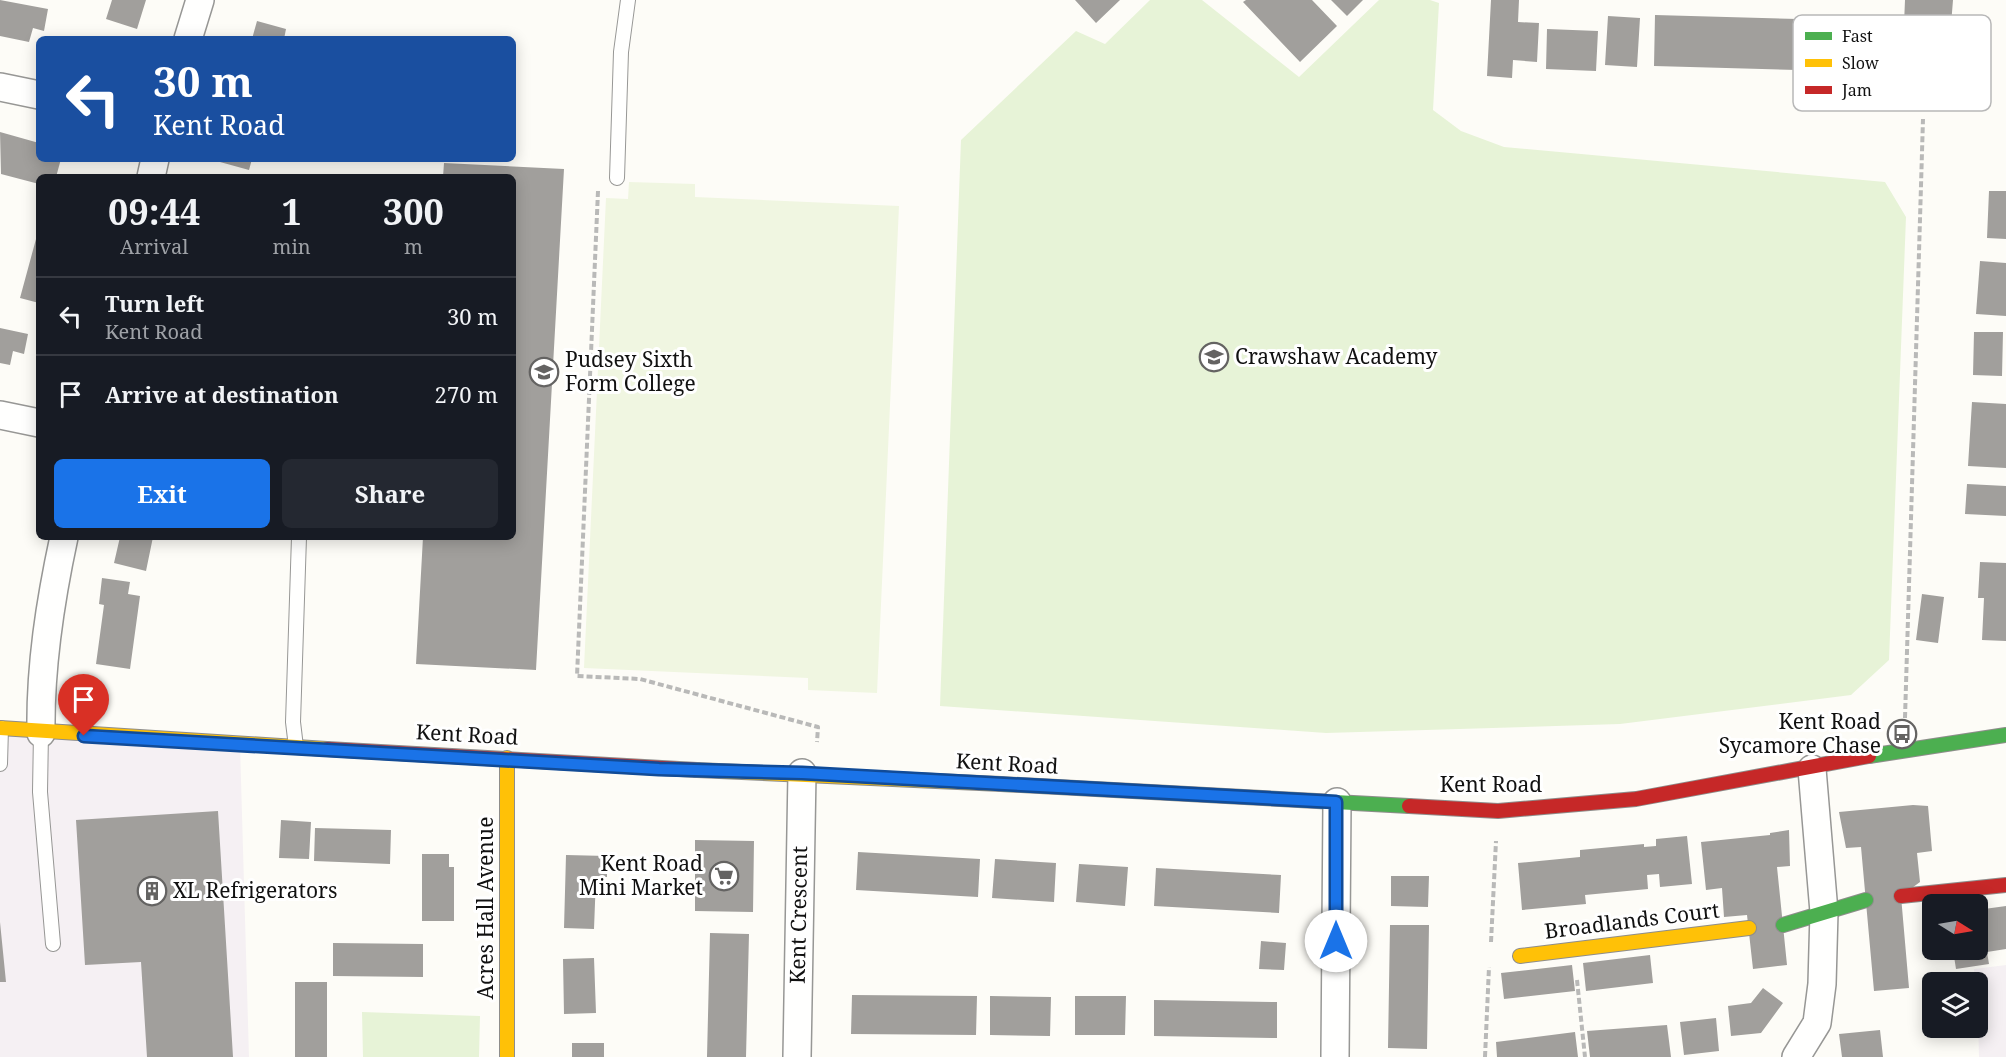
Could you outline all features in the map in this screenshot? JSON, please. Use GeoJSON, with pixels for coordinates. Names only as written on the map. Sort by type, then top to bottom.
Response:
{"type":"FeatureCollection","features":[{"type":"Feature","properties":{"kind":"street"},"geometry":{"type":"LineString","coordinates":[[189,36],[200,0]]}},
{"type":"Feature","properties":{"kind":"street"},"geometry":{"type":"LineString","coordinates":[[0,87],[36,94]]}},
{"type":"Feature","properties":{"kind":"street"},"geometry":{"type":"LineString","coordinates":[[0,415],[36,422]]}},
{"type":"Feature","properties":{"kind":"street"},"geometry":{"type":"LineString","coordinates":[[41,733],[41,699],[48,613],[63,540]]}},
{"type":"Feature","properties":{"kind":"street","name":"Kent Road"},"geometry":{"type":"LineString","coordinates":[[1,728],[41,733],[507,758],[659,769],[807,774],[1498,811],[1636,799],[1812,769],[1904,750],[2006,735]]}},
{"type":"Feature","properties":{"kind":"street","name":"Acres Hall Avenue"},"geometry":{"type":"LineString","coordinates":[[507,758],[507,1057]]}},
{"type":"Feature","properties":{"kind":"street"},"geometry":{"type":"LineString","coordinates":[[1796,1057],[1817,1023],[1822,984],[1824,912],[1812,769]]}},
{"type":"Feature","properties":{"kind":"street","name":"Kent Crescent"},"geometry":{"type":"LineString","coordinates":[[797,1057],[807,774]]}},
{"type":"Feature","properties":{"kind":"street"},"geometry":{"type":"LineString","coordinates":[[1335,1057],[1336,802]]}},
{"type":"Feature","properties":{"kind":"street"},"geometry":{"type":"LineString","coordinates":[[1960,894],[2006,885]]}},
{"type":"Feature","properties":{"kind":"street"},"geometry":{"type":"LineString","coordinates":[[1901,896],[1922,898]]}},
{"type":"Feature","properties":{"kind":"street"},"geometry":{"type":"LineString","coordinates":[[1783,925],[1866,900]]}},
{"type":"Feature","properties":{"kind":"street","name":"Broadlands Court"},"geometry":{"type":"LineString","coordinates":[[1520,956],[1749,928]]}},
{"type":"Feature","properties":{"kind":"lane"},"geometry":{"type":"LineString","coordinates":[[617,178],[621,52],[628,0]]}},
{"type":"Feature","properties":{"kind":"lane"},"geometry":{"type":"LineString","coordinates":[[296,747],[293,722],[299,540]]}},
{"type":"Feature","properties":{"kind":"lane"},"geometry":{"type":"LineString","coordinates":[[0,764],[1,728]]}},
{"type":"Feature","properties":{"kind":"lane"},"geometry":{"type":"LineString","coordinates":[[41,733],[40,792],[53,944]]}},
{"type":"Feature","properties":{"kind":"path"},"geometry":{"type":"LineString","coordinates":[[1904,750],[1923,118]]}},
{"type":"Feature","properties":{"kind":"path"},"geometry":{"type":"LineString","coordinates":[[617,178],[598,188],[577,676],[640,679],[818,727],[807,774]]}},
{"type":"Feature","properties":{"kind":"path"},"geometry":{"type":"LineString","coordinates":[[1490,951],[1498,811]]}},
{"type":"Feature","properties":{"kind":"path"},"geometry":{"type":"LineString","coordinates":[[1574,949],[1585,1057]]}},
{"type":"Feature","properties":{"kind":"path"},"geometry":{"type":"LineString","coordinates":[[1485,1057],[1490,963]]}},
{"type":"Feature","properties":{"kind":"shaded area"},"geometry":{"type":"Polygon","coordinates":[[[0,728],[240,745],[249,1057],[0,1057],[0,728]]]}},
{"type":"Feature","properties":{"kind":"shaded area"},"geometry":{"type":"Polygon","coordinates":[[[2006,965],[2006,1057],[1979,1057],[1978,1038],[1988,1038],[1988,972],[1974,972],[1974,969],[2006,965]]]}},
{"type":"Feature","properties":{"kind":"green space"},"geometry":{"type":"Polygon","coordinates":[[[1150,0],[1202,0],[1299,77],[1379,0],[1430,0],[1439,3],[1433,110],[1461,131],[1504,147],[1885,182],[1906,217],[1889,660],[1851,695],[1620,724],[1326,733],[940,706],[961,140],[1076,31],[1105,44],[1150,0]]]}},
{"type":"Feature","properties":{"kind":"green space"},"geometry":{"type":"Polygon","coordinates":[[[629,182],[695,184],[695,197],[899,206],[877,693],[808,690],[808,678],[584,668],[606,198],[628,199],[629,182]]]}},
{"type":"Feature","properties":{"kind":"green space"},"geometry":{"type":"Polygon","coordinates":[[[362,1012],[480,1016],[479,1057],[363,1057],[362,1012]]]}},
{"type":"Feature","properties":{"kind":"building"},"geometry":{"type":"Polygon","coordinates":[[[0,0],[48,9],[44,31],[33,28],[29,42],[0,36],[0,0]]]}},
{"type":"Feature","properties":{"kind":"building"},"geometry":{"type":"Polygon","coordinates":[[[112,0],[146,0],[137,29],[106,19],[112,0]]]}},
{"type":"Feature","properties":{"kind":"building"},"geometry":{"type":"Polygon","coordinates":[[[1075,0],[1120,0],[1096,23],[1075,0]]]}},
{"type":"Feature","properties":{"kind":"building"},"geometry":{"type":"Polygon","coordinates":[[[1246,0],[1312,0],[1337,26],[1300,62],[1243,2],[1246,0]]]}},
{"type":"Feature","properties":{"kind":"building"},"geometry":{"type":"Polygon","coordinates":[[[1331,0],[1363,0],[1347,16],[1331,0]]]}},
{"type":"Feature","properties":{"kind":"building"},"geometry":{"type":"Polygon","coordinates":[[[1491,0],[1519,0],[1518,22],[1539,23],[1537,62],[1513,60],[1512,78],[1487,76],[1491,0]]]}},
{"type":"Feature","properties":{"kind":"building"},"geometry":{"type":"Polygon","coordinates":[[[1905,0],[1953,0],[1952,15],[1904,15],[1905,0]]]}},
{"type":"Feature","properties":{"kind":"building"},"geometry":{"type":"Polygon","coordinates":[[[1655,15],[1793,19],[1793,70],[1654,66],[1655,15]]]}},
{"type":"Feature","properties":{"kind":"building"},"geometry":{"type":"Polygon","coordinates":[[[1608,16],[1640,18],[1637,67],[1605,65],[1608,16]]]}},
{"type":"Feature","properties":{"kind":"building"},"geometry":{"type":"Polygon","coordinates":[[[257,21],[286,29],[285,36],[253,36],[257,21]]]}},
{"type":"Feature","properties":{"kind":"building"},"geometry":{"type":"Polygon","coordinates":[[[1547,29],[1598,31],[1596,71],[1546,69],[1547,29]]]}},
{"type":"Feature","properties":{"kind":"building"},"geometry":{"type":"Polygon","coordinates":[[[0,132],[36,142],[36,162],[60,162],[57,174],[36,174],[36,183],[1,174],[0,132]]]}},
{"type":"Feature","properties":{"kind":"building"},"geometry":{"type":"Polygon","coordinates":[[[220,162],[251,162],[249,170],[220,162]]]}},
{"type":"Feature","properties":{"kind":"building"},"geometry":{"type":"Polygon","coordinates":[[[444,163],[564,169],[536,670],[416,664],[423,540],[516,540],[516,174],[443,174],[444,163]]]}},
{"type":"Feature","properties":{"kind":"building"},"geometry":{"type":"Polygon","coordinates":[[[1989,191],[2006,191],[2006,239],[1987,238],[1989,191]]]}},
{"type":"Feature","properties":{"kind":"building"},"geometry":{"type":"Polygon","coordinates":[[[36,239],[36,302],[20,298],[36,239]]]}},
{"type":"Feature","properties":{"kind":"building"},"geometry":{"type":"Polygon","coordinates":[[[1980,261],[2006,263],[2006,316],[1976,314],[1980,261]]]}},
{"type":"Feature","properties":{"kind":"building"},"geometry":{"type":"Polygon","coordinates":[[[0,328],[28,334],[24,354],[13,351],[10,365],[0,363],[0,328]]]}},
{"type":"Feature","properties":{"kind":"building"},"geometry":{"type":"Polygon","coordinates":[[[1974,332],[2003,332],[2002,376],[1973,375],[1974,332]]]}},
{"type":"Feature","properties":{"kind":"building"},"geometry":{"type":"Polygon","coordinates":[[[1972,402],[2006,404],[2006,468],[1968,466],[1972,402]]]}},
{"type":"Feature","properties":{"kind":"building"},"geometry":{"type":"Polygon","coordinates":[[[1967,484],[2006,486],[2006,516],[1965,514],[1967,484]]]}},
{"type":"Feature","properties":{"kind":"building"},"geometry":{"type":"Polygon","coordinates":[[[119,540],[152,540],[146,571],[114,563],[119,540]]]}},
{"type":"Feature","properties":{"kind":"building"},"geometry":{"type":"Polygon","coordinates":[[[1980,562],[2006,563],[2006,641],[1982,640],[1984,598],[1978,598],[1980,562]]]}},
{"type":"Feature","properties":{"kind":"building"},"geometry":{"type":"Polygon","coordinates":[[[102,578],[130,582],[128,594],[140,596],[130,669],[96,664],[104,605],[99,604],[102,578]]]}},
{"type":"Feature","properties":{"kind":"building"},"geometry":{"type":"Polygon","coordinates":[[[1922,594],[1944,597],[1938,643],[1916,640],[1922,594]]]}},
{"type":"Feature","properties":{"kind":"building"},"geometry":{"type":"Polygon","coordinates":[[[1913,805],[1928,806],[1932,851],[1917,853],[1920,882],[1901,896],[1909,988],[1874,991],[1861,847],[1846,848],[1839,812],[1913,805]]]}},
{"type":"Feature","properties":{"kind":"building","name":"XL Refrigerators"},"geometry":{"type":"Polygon","coordinates":[[[218,811],[233,1057],[147,1057],[141,962],[85,965],[76,820],[218,811]]]}},
{"type":"Feature","properties":{"kind":"building"},"geometry":{"type":"Polygon","coordinates":[[[281,820],[311,822],[309,859],[279,858],[281,820]]]}},
{"type":"Feature","properties":{"kind":"building"},"geometry":{"type":"Polygon","coordinates":[[[315,828],[391,830],[390,864],[314,861],[315,828]]]}},
{"type":"Feature","properties":{"kind":"building"},"geometry":{"type":"Polygon","coordinates":[[[1789,830],[1790,866],[1777,867],[1787,965],[1753,969],[1747,915],[1724,917],[1722,888],[1706,890],[1701,842],[1770,835],[1770,833],[1789,830]]]}},
{"type":"Feature","properties":{"kind":"building"},"geometry":{"type":"Polygon","coordinates":[[[1687,836],[1692,884],[1660,887],[1659,874],[1647,875],[1648,889],[1585,895],[1586,904],[1522,910],[1518,863],[1580,857],[1580,850],[1644,844],[1644,847],[1656,846],[1656,839],[1687,836]]]}},
{"type":"Feature","properties":{"kind":"building","name":"Kent Road Mini Market"},"geometry":{"type":"Polygon","coordinates":[[[695,840],[754,841],[753,912],[695,911],[695,840]]]}},
{"type":"Feature","properties":{"kind":"building"},"geometry":{"type":"Polygon","coordinates":[[[858,852],[980,859],[978,897],[856,890],[858,852]]]}},
{"type":"Feature","properties":{"kind":"building"},"geometry":{"type":"Polygon","coordinates":[[[422,854],[449,854],[449,867],[454,867],[454,921],[422,921],[422,854]]]}},
{"type":"Feature","properties":{"kind":"building"},"geometry":{"type":"Polygon","coordinates":[[[566,855],[607,856],[607,877],[596,877],[594,929],[564,928],[566,855]]]}},
{"type":"Feature","properties":{"kind":"building"},"geometry":{"type":"Polygon","coordinates":[[[995,859],[1056,863],[1054,902],[992,898],[995,859]]]}},
{"type":"Feature","properties":{"kind":"building"},"geometry":{"type":"Polygon","coordinates":[[[1079,864],[1128,867],[1125,906],[1076,902],[1079,864]]]}},
{"type":"Feature","properties":{"kind":"building"},"geometry":{"type":"Polygon","coordinates":[[[1156,868],[1281,875],[1279,913],[1154,906],[1156,868]]]}},
{"type":"Feature","properties":{"kind":"building"},"geometry":{"type":"Polygon","coordinates":[[[1391,876],[1429,876],[1428,907],[1391,906],[1391,876]]]}},
{"type":"Feature","properties":{"kind":"building"},"geometry":{"type":"Polygon","coordinates":[[[2006,906],[2006,949],[1988,952],[1988,908],[2006,906]]]}},
{"type":"Feature","properties":{"kind":"building"},"geometry":{"type":"Polygon","coordinates":[[[0,922],[6,982],[0,982],[0,922]]]}},
{"type":"Feature","properties":{"kind":"building"},"geometry":{"type":"Polygon","coordinates":[[[1390,925],[1429,925],[1427,1049],[1388,1048],[1390,925]]]}},
{"type":"Feature","properties":{"kind":"building"},"geometry":{"type":"Polygon","coordinates":[[[710,933],[749,934],[746,1057],[707,1057],[710,933]]]}},
{"type":"Feature","properties":{"kind":"building"},"geometry":{"type":"Polygon","coordinates":[[[1261,941],[1286,943],[1284,970],[1259,969],[1261,941]]]}},
{"type":"Feature","properties":{"kind":"building"},"geometry":{"type":"Polygon","coordinates":[[[333,943],[423,944],[423,977],[333,976],[333,943]]]}},
{"type":"Feature","properties":{"kind":"building"},"geometry":{"type":"Polygon","coordinates":[[[1650,955],[1653,983],[1586,991],[1583,963],[1650,955]]]}},
{"type":"Feature","properties":{"kind":"building"},"geometry":{"type":"Polygon","coordinates":[[[594,958],[596,1013],[564,1014],[563,959],[594,958]]]}},
{"type":"Feature","properties":{"kind":"building"},"geometry":{"type":"Polygon","coordinates":[[[1988,958],[1989,964],[1956,969],[1955,960],[1988,960],[1988,958]]]}},
{"type":"Feature","properties":{"kind":"building"},"geometry":{"type":"Polygon","coordinates":[[[1572,965],[1575,991],[1504,999],[1501,973],[1572,965]]]}},
{"type":"Feature","properties":{"kind":"building"},"geometry":{"type":"Polygon","coordinates":[[[295,982],[327,982],[327,1057],[295,1057],[295,982]]]}},
{"type":"Feature","properties":{"kind":"building"},"geometry":{"type":"Polygon","coordinates":[[[1763,988],[1783,1003],[1761,1033],[1731,1036],[1728,1006],[1751,1003],[1763,988]]]}},
{"type":"Feature","properties":{"kind":"building"},"geometry":{"type":"Polygon","coordinates":[[[852,995],[977,996],[976,1035],[851,1034],[852,995]]]}},
{"type":"Feature","properties":{"kind":"building"},"geometry":{"type":"Polygon","coordinates":[[[990,996],[1051,997],[1050,1036],[990,1035],[990,996]]]}},
{"type":"Feature","properties":{"kind":"building"},"geometry":{"type":"Polygon","coordinates":[[[1075,996],[1126,996],[1125,1035],[1075,1035],[1075,996]]]}},
{"type":"Feature","properties":{"kind":"building"},"geometry":{"type":"Polygon","coordinates":[[[1154,1000],[1277,1002],[1277,1038],[1154,1036],[1154,1000]]]}},
{"type":"Feature","properties":{"kind":"building"},"geometry":{"type":"Polygon","coordinates":[[[1716,1018],[1719,1051],[1684,1055],[1680,1022],[1716,1018]]]}},
{"type":"Feature","properties":{"kind":"building"},"geometry":{"type":"Polygon","coordinates":[[[1667,1025],[1671,1057],[1590,1057],[1587,1031],[1667,1025]]]}},
{"type":"Feature","properties":{"kind":"building"},"geometry":{"type":"Polygon","coordinates":[[[1880,1030],[1883,1057],[1842,1057],[1839,1034],[1880,1030]]]}},
{"type":"Feature","properties":{"kind":"building"},"geometry":{"type":"Polygon","coordinates":[[[1575,1032],[1578,1057],[1497,1057],[1496,1042],[1575,1032]]]}},
{"type":"Feature","properties":{"kind":"building"},"geometry":{"type":"Polygon","coordinates":[[[572,1043],[604,1043],[604,1057],[572,1057],[572,1043]]]}},
{"type":"Feature","properties":{"kind":"traffic: fast"},"geometry":{"type":"LineString","coordinates":[[1869,756],[2006,735]]}},
{"type":"Feature","properties":{"kind":"traffic: fast"},"geometry":{"type":"LineString","coordinates":[[1001,784],[1409,806]]}},
{"type":"Feature","properties":{"kind":"traffic: fast"},"geometry":{"type":"LineString","coordinates":[[1783,925],[1866,900]]}},
{"type":"Feature","properties":{"kind":"traffic: slow"},"geometry":{"type":"LineString","coordinates":[[0,728],[327,749]]}},
{"type":"Feature","properties":{"kind":"traffic: slow"},"geometry":{"type":"LineString","coordinates":[[507,758],[507,1057]]}},
{"type":"Feature","properties":{"kind":"traffic: slow"},"geometry":{"type":"LineString","coordinates":[[697,770],[1001,784]]}},
{"type":"Feature","properties":{"kind":"traffic: slow"},"geometry":{"type":"LineString","coordinates":[[1520,956],[1749,928]]}},
{"type":"Feature","properties":{"kind":"traffic: jam"},"geometry":{"type":"LineString","coordinates":[[327,749],[697,770]]}},
{"type":"Feature","properties":{"kind":"traffic: jam"},"geometry":{"type":"LineString","coordinates":[[1409,806],[1498,811],[1636,799],[1869,756]]}},
{"type":"Feature","properties":{"kind":"traffic: jam"},"geometry":{"type":"LineString","coordinates":[[1901,896],[2006,885]]}},
{"type":"Feature","properties":{"kind":"place","name":"Crawshaw Academy"},"geometry":{"type":"Point","coordinates":[1214,357]}},
{"type":"Feature","properties":{"kind":"place","name":"Pudsey Sixth Form College"},"geometry":{"type":"Point","coordinates":[544,372]}},
{"type":"Feature","properties":{"kind":"place","name":"Kent Road Sycamore Chase"},"geometry":{"type":"Point","coordinates":[1902,734]}},
{"type":"Feature","properties":{"kind":"place","name":"Kent Road Mini Market"},"geometry":{"type":"Point","coordinates":[724,876]}},
{"type":"Feature","properties":{"kind":"place","name":"XL Refrigerators"},"geometry":{"type":"Point","coordinates":[152,891]}},
{"type":"Feature","properties":{"kind":"route"},"geometry":{"type":"LineString","coordinates":[[84,736],[507,758],[659,769],[802,773],[1336,802],[1336,941]]}}]}
